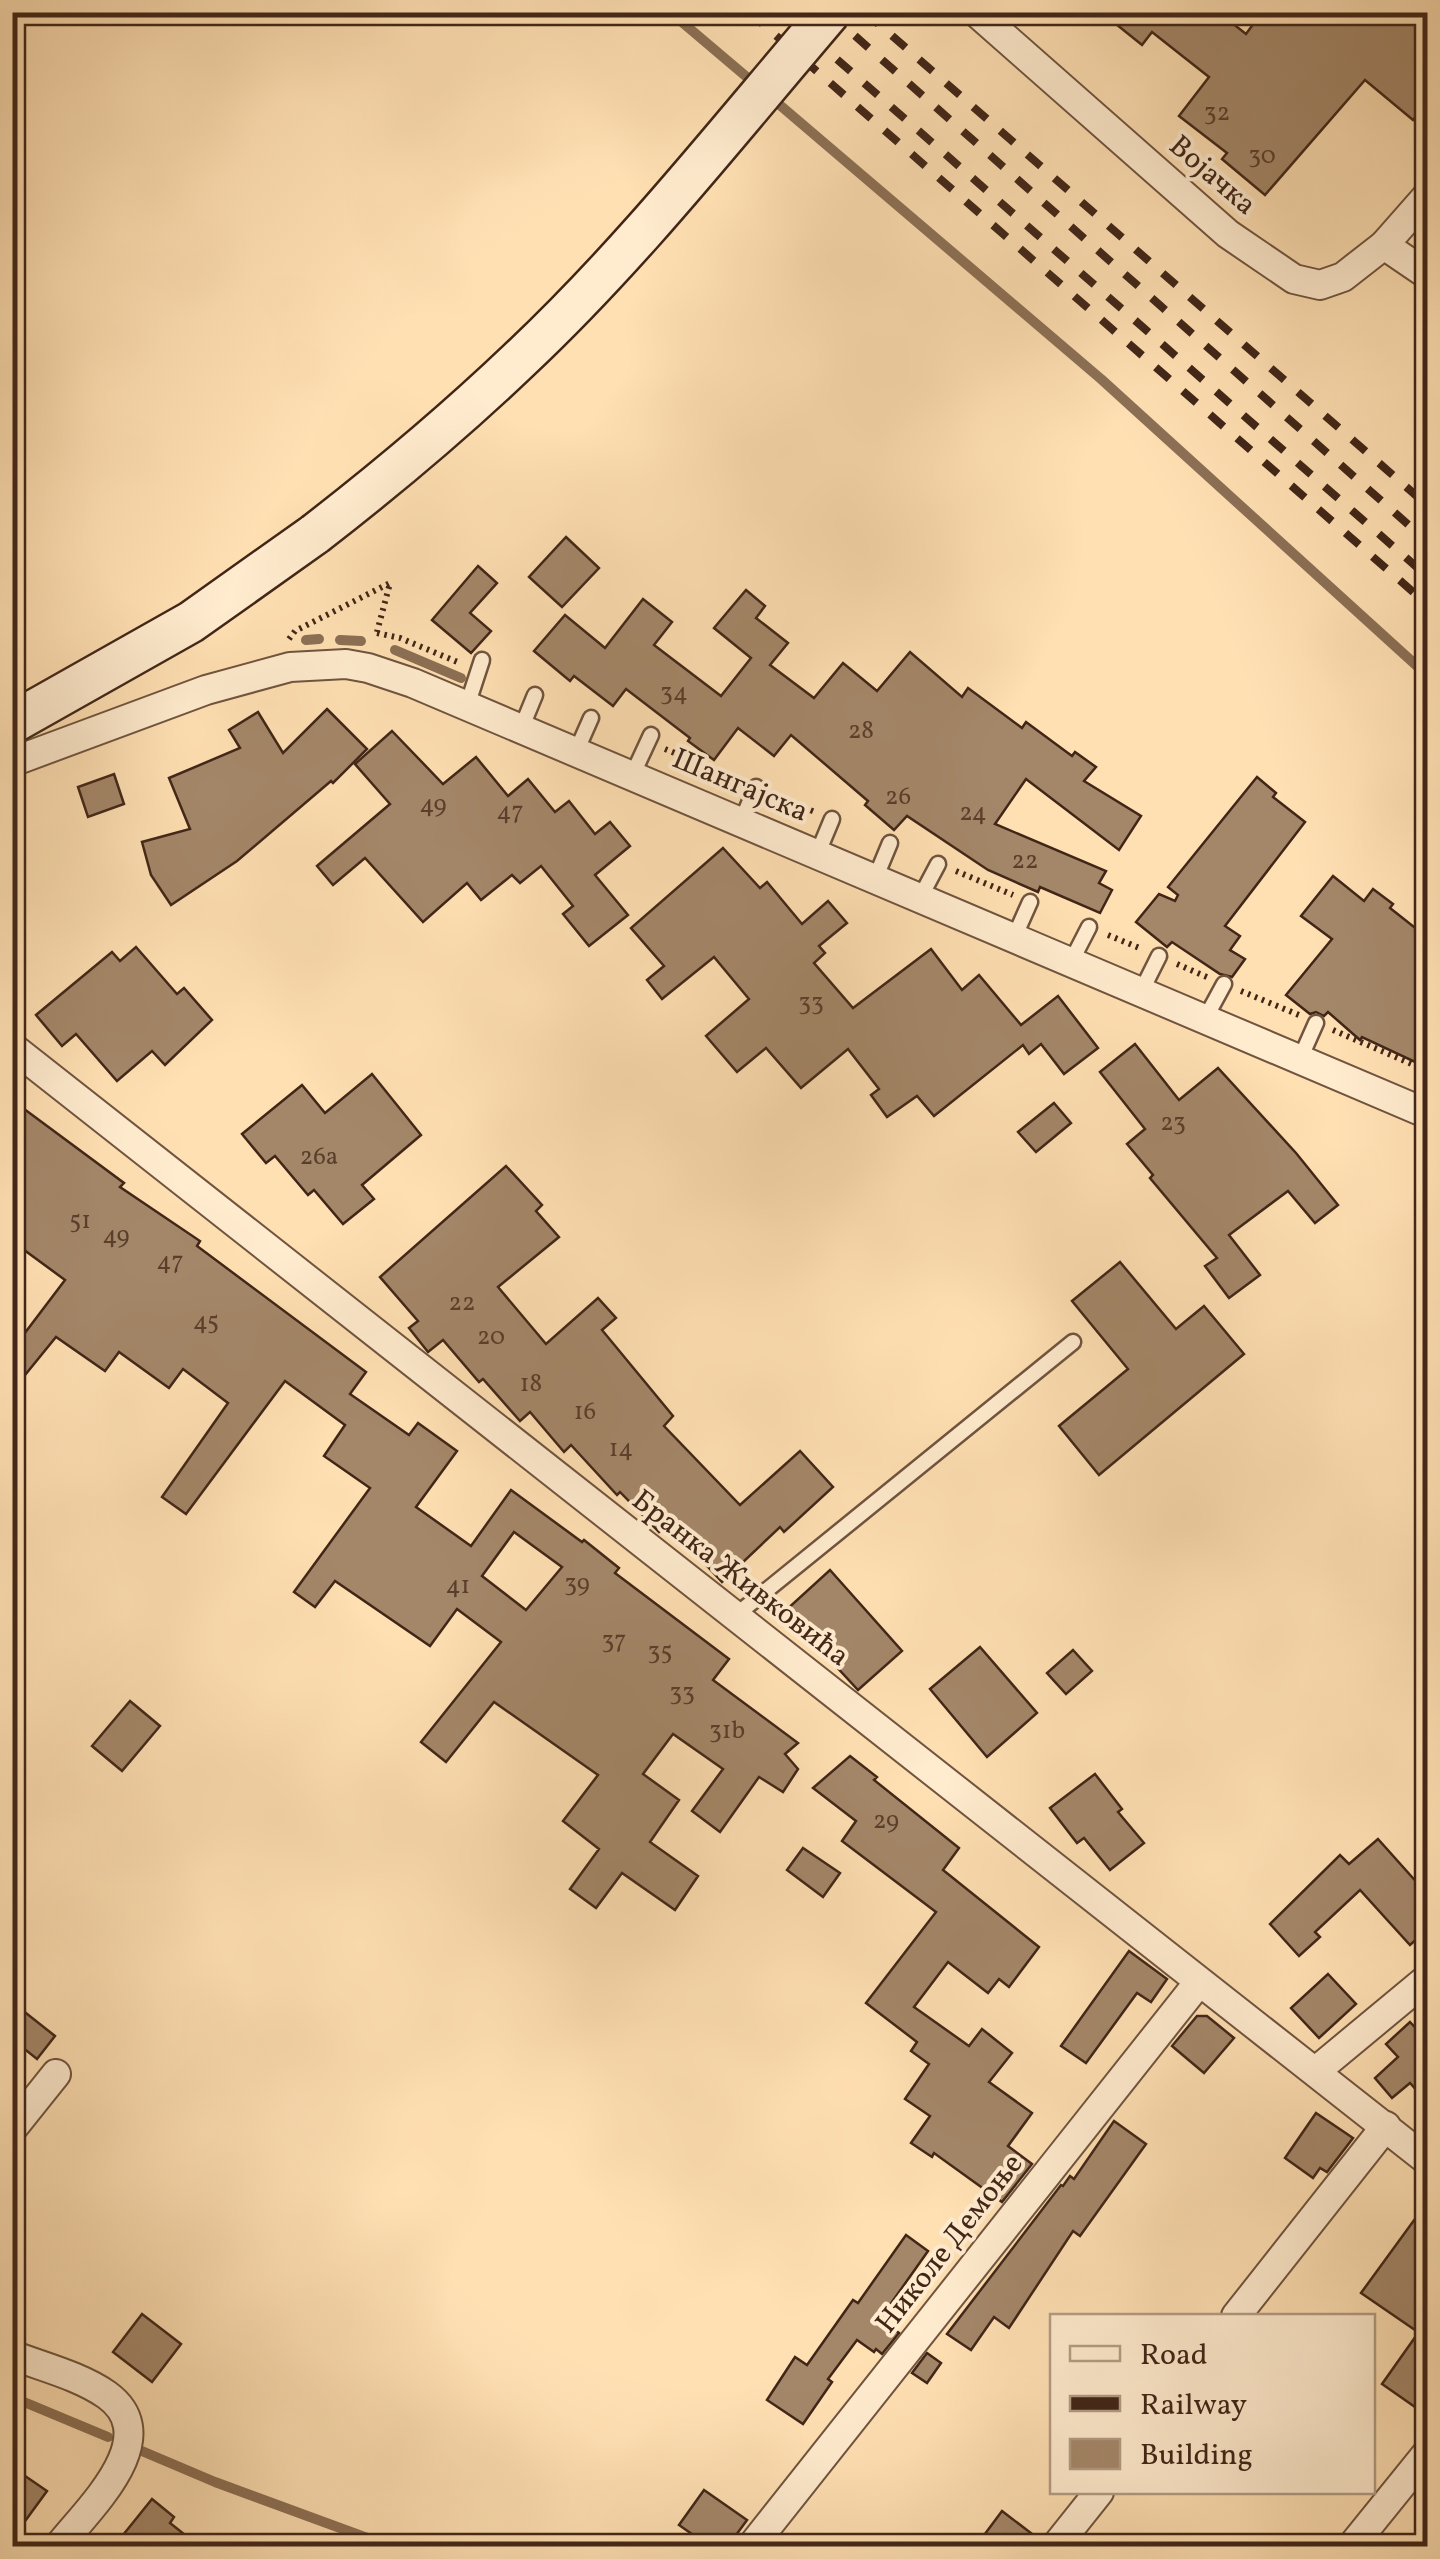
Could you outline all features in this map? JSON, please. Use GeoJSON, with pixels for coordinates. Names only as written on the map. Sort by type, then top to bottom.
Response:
{"type":"FeatureCollection","features":[{"type":"Feature","properties":{"kind":"main road"},"geometry":{"type":"LineString","coordinates":[[12,724],[190,622],[391,475],[522,358],[688,179],[830,12]]}},
{"type":"Feature","properties":{"kind":"street","name":"Војачка"},"geometry":{"type":"LineString","coordinates":[[976,12],[1228,234],[1294,279],[1320,285],[1332,283],[1384,246],[1428,194]]}},
{"type":"Feature","properties":{"kind":"street"},"geometry":{"type":"LineString","coordinates":[[1384,246],[1428,275]]}},
{"type":"Feature","properties":{"kind":"street","name":"Шангајска"},"geometry":{"type":"LineString","coordinates":[[12,762],[260,674],[322,664],[368,668],[467,706],[1428,1114]]}},
{"type":"Feature","properties":{"kind":"street","name":"Бранка Живковића"},"geometry":{"type":"LineString","coordinates":[[12,1047],[1428,2161]]}},
{"type":"Feature","properties":{"kind":"street"},"geometry":{"type":"LineString","coordinates":[[1316,2071],[1428,1978]]}},
{"type":"Feature","properties":{"kind":"street","name":"Николе Демоње"},"geometry":{"type":"LineString","coordinates":[[752,2546],[1199,1982]]}},
{"type":"Feature","properties":{"kind":"street"},"geometry":{"type":"LineString","coordinates":[[12,2129],[56,2074]]}},
{"type":"Feature","properties":{"kind":"street"},"geometry":{"type":"LineString","coordinates":[[1238,2314],[1386,2126]]}},
{"type":"Feature","properties":{"kind":"street"},"geometry":{"type":"LineString","coordinates":[[12,2355],[105,2394],[125,2416],[128,2450],[120,2467],[59,2546]]}},
{"type":"Feature","properties":{"kind":"street"},"geometry":{"type":"LineString","coordinates":[[1352,2546],[1428,2452]]}},
{"type":"Feature","properties":{"kind":"street"},"geometry":{"type":"LineString","coordinates":[[1056,2546],[1097,2494]]}},
{"type":"Feature","properties":{"kind":"lane"},"geometry":{"type":"LineString","coordinates":[[467,706],[482,660]]}},
{"type":"Feature","properties":{"kind":"lane"},"geometry":{"type":"LineString","coordinates":[[521,729],[536,695]]}},
{"type":"Feature","properties":{"kind":"lane"},"geometry":{"type":"LineString","coordinates":[[576,752],[591,718]]}},
{"type":"Feature","properties":{"kind":"lane"},"geometry":{"type":"LineString","coordinates":[[632,776],[650,736]]}},
{"type":"Feature","properties":{"kind":"lane"},"geometry":{"type":"LineString","coordinates":[[740,822],[756,788]]}},
{"type":"Feature","properties":{"kind":"lane"},"geometry":{"type":"LineString","coordinates":[[817,855],[832,819]]}},
{"type":"Feature","properties":{"kind":"lane"},"geometry":{"type":"LineString","coordinates":[[876,879],[890,843]]}},
{"type":"Feature","properties":{"kind":"lane"},"geometry":{"type":"LineString","coordinates":[[920,898],[938,864]]}},
{"type":"Feature","properties":{"kind":"lane"},"geometry":{"type":"LineString","coordinates":[[1014,938],[1030,902]]}},
{"type":"Feature","properties":{"kind":"lane"},"geometry":{"type":"LineString","coordinates":[[1071,962],[1088,927]]}},
{"type":"Feature","properties":{"kind":"lane"},"geometry":{"type":"LineString","coordinates":[[1141,992],[1159,956]]}},
{"type":"Feature","properties":{"kind":"lane"},"geometry":{"type":"LineString","coordinates":[[1205,1019],[1224,984]]}},
{"type":"Feature","properties":{"kind":"lane"},"geometry":{"type":"LineString","coordinates":[[1300,1059],[1316,1023]]}},
{"type":"Feature","properties":{"kind":"lane"},"geometry":{"type":"LineString","coordinates":[[734,1616],[1073,1342]]}},
{"type":"Feature","properties":{"kind":"path"},"geometry":{"type":"LineString","coordinates":[[260,674],[295,631],[390,584],[368,668]]}},
{"type":"Feature","properties":{"kind":"path"},"geometry":{"type":"LineString","coordinates":[[377,633],[400,638]]}},
{"type":"Feature","properties":{"kind":"building"},"geometry":{"type":"Polygon","coordinates":[[[1101,12],[1218,12],[1246,34],[1262,12],[1428,12],[1428,102],[1413,120],[1365,80],[1265,195],[1222,159],[1227,153],[1179,116],[1209,77],[1152,32],[1142,45],[1101,12]]]}},
{"type":"Feature","properties":{"kind":"building"},"geometry":{"type":"Polygon","coordinates":[[[566,537],[599,568],[562,607],[529,577],[566,537]]]}},
{"type":"Feature","properties":{"kind":"building"},"geometry":{"type":"Polygon","coordinates":[[[478,566],[497,583],[470,613],[491,631],[471,653],[432,620],[478,566]]]}},
{"type":"Feature","properties":{"kind":"building"},"geometry":{"type":"Polygon","coordinates":[[[746,590],[765,606],[756,618],[788,643],[770,665],[814,698],[843,663],[877,691],[910,652],[962,697],[968,688],[1022,728],[1026,722],[1072,756],[1075,752],[1096,767],[1084,781],[1141,816],[1119,850],[1026,779],[995,824],[1106,871],[1099,883],[1112,890],[1100,913],[988,870],[907,816],[894,830],[865,805],[868,801],[791,735],[774,756],[738,728],[714,760],[626,689],[613,706],[574,676],[570,681],[534,651],[565,615],[605,648],[643,599],[672,622],[654,645],[721,696],[751,658],[714,628],[746,590]]]}},
{"type":"Feature","properties":{"kind":"building"},"geometry":{"type":"Polygon","coordinates":[[[327,709],[367,749],[333,783],[237,861],[171,905],[151,875],[142,842],[190,829],[169,778],[240,748],[229,730],[258,712],[283,753],[327,709]]]}},
{"type":"Feature","properties":{"kind":"building"},"geometry":{"type":"Polygon","coordinates":[[[392,731],[443,784],[476,757],[508,796],[528,779],[555,812],[569,801],[595,834],[610,822],[630,846],[595,875],[628,915],[589,946],[563,914],[573,906],[541,866],[520,883],[512,875],[481,900],[467,883],[423,922],[365,858],[333,885],[317,866],[390,804],[355,764],[392,731]]]}},
{"type":"Feature","properties":{"kind":"building"},"geometry":{"type":"Polygon","coordinates":[[[114,774],[124,804],[88,817],[78,787],[114,774]]]}},
{"type":"Feature","properties":{"kind":"building"},"geometry":{"type":"Polygon","coordinates":[[[1257,777],[1276,793],[1273,797],[1305,822],[1225,926],[1240,936],[1230,950],[1245,959],[1232,977],[1220,974],[1172,942],[1167,947],[1136,922],[1159,894],[1175,901],[1178,895],[1168,887],[1257,777]]]}},
{"type":"Feature","properties":{"kind":"building"},"geometry":{"type":"Polygon","coordinates":[[[723,848],[760,888],[767,882],[802,924],[828,901],[847,923],[819,946],[825,953],[814,963],[853,1008],[931,949],[962,990],[979,975],[1021,1025],[1058,996],[1098,1048],[1064,1074],[1041,1044],[1029,1054],[1023,1045],[934,1116],[917,1096],[887,1117],[871,1095],[879,1089],[848,1049],[801,1088],[766,1048],[737,1072],[706,1036],[749,999],[714,957],[662,999],[647,980],[664,966],[631,928],[723,848]]]}},
{"type":"Feature","properties":{"kind":"building"},"geometry":{"type":"Polygon","coordinates":[[[1333,876],[1364,901],[1373,889],[1428,938],[1428,1068],[1362,1037],[1360,1040],[1328,1012],[1324,1016],[1310,1014],[1286,995],[1332,939],[1301,916],[1333,876]]]}},
{"type":"Feature","properties":{"kind":"building"},"geometry":{"type":"Polygon","coordinates":[[[136,947],[177,994],[184,988],[212,1020],[165,1065],[152,1051],[117,1081],[76,1034],[62,1046],[36,1015],[112,952],[120,961],[136,947]]]}},
{"type":"Feature","properties":{"kind":"building"},"geometry":{"type":"Polygon","coordinates":[[[1135,1044],[1179,1100],[1218,1068],[1338,1205],[1315,1223],[1288,1191],[1229,1235],[1260,1275],[1229,1298],[1205,1266],[1217,1258],[1150,1178],[1153,1175],[1127,1144],[1145,1129],[1100,1072],[1135,1044]]]}},
{"type":"Feature","properties":{"kind":"building"},"geometry":{"type":"Polygon","coordinates":[[[372,1074],[421,1135],[362,1185],[374,1199],[343,1224],[314,1190],[308,1195],[275,1156],[266,1163],[242,1134],[302,1085],[325,1113],[372,1074]]]}},
{"type":"Feature","properties":{"kind":"building"},"geometry":{"type":"Polygon","coordinates":[[[12,1100],[124,1183],[120,1187],[200,1241],[197,1246],[366,1372],[350,1394],[409,1435],[418,1423],[457,1451],[416,1507],[471,1546],[511,1490],[584,1540],[619,1568],[615,1573],[729,1659],[713,1680],[798,1743],[785,1754],[798,1769],[783,1792],[759,1777],[720,1832],[692,1811],[723,1769],[673,1734],[643,1774],[679,1800],[650,1842],[698,1876],[675,1910],[622,1873],[596,1908],[570,1889],[599,1849],[563,1821],[598,1775],[494,1702],[446,1762],[421,1742],[501,1642],[457,1609],[430,1646],[335,1581],[315,1607],[294,1592],[370,1488],[324,1456],[345,1425],[285,1381],[186,1514],[162,1497],[228,1403],[183,1369],[169,1388],[119,1352],[105,1371],[56,1337],[12,1391],[12,1350],[65,1280],[12,1241],[12,1100]],[[514,1532],[482,1576],[526,1610],[562,1567],[514,1532]]]}},
{"type":"Feature","properties":{"kind":"building"},"geometry":{"type":"Polygon","coordinates":[[[1054,1103],[1071,1123],[1036,1152],[1018,1132],[1054,1103]]]}},
{"type":"Feature","properties":{"kind":"building"},"geometry":{"type":"Polygon","coordinates":[[[506,1166],[542,1205],[536,1211],[559,1237],[498,1287],[546,1344],[598,1298],[616,1318],[602,1330],[673,1416],[664,1426],[740,1505],[800,1451],[833,1487],[784,1532],[780,1527],[722,1582],[668,1524],[659,1532],[620,1492],[617,1495],[571,1445],[564,1452],[530,1412],[520,1421],[443,1340],[428,1352],[409,1328],[418,1321],[380,1277],[506,1166]]]}},
{"type":"Feature","properties":{"kind":"building"},"geometry":{"type":"Polygon","coordinates":[[[1120,1262],[1176,1329],[1204,1306],[1244,1354],[1099,1475],[1059,1426],[1128,1369],[1072,1301],[1120,1262]]]}},
{"type":"Feature","properties":{"kind":"building"},"geometry":{"type":"Polygon","coordinates":[[[830,1570],[902,1651],[858,1690],[785,1611],[830,1570]]]}},
{"type":"Feature","properties":{"kind":"building"},"geometry":{"type":"Polygon","coordinates":[[[980,1647],[1037,1713],[987,1757],[930,1689],[980,1647]]]}},
{"type":"Feature","properties":{"kind":"building"},"geometry":{"type":"Polygon","coordinates":[[[1073,1650],[1092,1671],[1066,1694],[1047,1673],[1073,1650]]]}},
{"type":"Feature","properties":{"kind":"building"},"geometry":{"type":"Polygon","coordinates":[[[130,1701],[160,1726],[122,1771],[92,1746],[130,1701]]]}},
{"type":"Feature","properties":{"kind":"building"},"geometry":{"type":"Polygon","coordinates":[[[850,1756],[959,1848],[943,1870],[1039,1947],[1009,1987],[999,1979],[988,1993],[948,1962],[914,2007],[969,2046],[982,2029],[1012,2053],[989,2082],[1032,2113],[1008,2146],[1032,2164],[1002,2202],[934,2153],[932,2157],[911,2143],[930,2116],[905,2099],[929,2064],[911,2051],[917,2042],[866,2003],[936,1912],[842,1841],[856,1821],[813,1788],[850,1756]]]}},
{"type":"Feature","properties":{"kind":"building"},"geometry":{"type":"Polygon","coordinates":[[[1095,1774],[1122,1809],[1118,1812],[1144,1843],[1110,1870],[1084,1838],[1077,1843],[1050,1808],[1095,1774]]]}},
{"type":"Feature","properties":{"kind":"building"},"geometry":{"type":"Polygon","coordinates":[[[1378,1839],[1428,1895],[1428,1929],[1410,1945],[1360,1890],[1315,1932],[1320,1937],[1299,1956],[1270,1924],[1340,1855],[1349,1864],[1378,1839]]]}},
{"type":"Feature","properties":{"kind":"building"},"geometry":{"type":"Polygon","coordinates":[[[803,1848],[840,1873],[823,1897],[787,1870],[803,1848]]]}},
{"type":"Feature","properties":{"kind":"building"},"geometry":{"type":"Polygon","coordinates":[[[1129,1951],[1167,1979],[1151,2002],[1137,1993],[1086,2063],[1061,2046],[1129,1951]]]}},
{"type":"Feature","properties":{"kind":"building"},"geometry":{"type":"Polygon","coordinates":[[[1328,1974],[1356,2004],[1319,2038],[1291,2008],[1328,1974]]]}},
{"type":"Feature","properties":{"kind":"building"},"geometry":{"type":"Polygon","coordinates":[[[12,2002],[55,2036],[37,2059],[12,2039],[12,2002]]]}},
{"type":"Feature","properties":{"kind":"building"},"geometry":{"type":"Polygon","coordinates":[[[1197,2016],[1207,2016],[1234,2038],[1204,2073],[1172,2046],[1197,2016]]]}},
{"type":"Feature","properties":{"kind":"building"},"geometry":{"type":"Polygon","coordinates":[[[1410,2022],[1428,2041],[1428,2103],[1410,2083],[1392,2098],[1375,2078],[1398,2057],[1386,2044],[1410,2022]]]}},
{"type":"Feature","properties":{"kind":"building"},"geometry":{"type":"Polygon","coordinates":[[[1316,2113],[1353,2138],[1327,2172],[1320,2168],[1313,2178],[1285,2158],[1316,2113]]]}},
{"type":"Feature","properties":{"kind":"building"},"geometry":{"type":"Polygon","coordinates":[[[1114,2121],[1146,2144],[1080,2236],[1073,2231],[1009,2328],[994,2317],[971,2350],[947,2334],[1061,2185],[1070,2176],[1074,2179],[1114,2121]]]}},
{"type":"Feature","properties":{"kind":"building"},"geometry":{"type":"Polygon","coordinates":[[[1428,2201],[1428,2312],[1415,2330],[1361,2293],[1428,2201]]]}},
{"type":"Feature","properties":{"kind":"building"},"geometry":{"type":"Polygon","coordinates":[[[906,2235],[928,2251],[880,2319],[899,2333],[882,2354],[857,2340],[828,2379],[832,2382],[803,2424],[767,2400],[795,2357],[807,2365],[853,2300],[858,2303],[906,2235]]]}},
{"type":"Feature","properties":{"kind":"building"},"geometry":{"type":"Polygon","coordinates":[[[142,2314],[181,2344],[152,2382],[113,2352],[142,2314]]]}},
{"type":"Feature","properties":{"kind":"building"},"geometry":{"type":"Polygon","coordinates":[[[1428,2319],[1428,2416],[1382,2384],[1428,2319]]]}},
{"type":"Feature","properties":{"kind":"building"},"geometry":{"type":"Polygon","coordinates":[[[927,2353],[941,2363],[927,2383],[912,2373],[927,2353]]]}},
{"type":"Feature","properties":{"kind":"building"},"geometry":{"type":"Polygon","coordinates":[[[12,2467],[47,2491],[12,2539],[12,2467]]]}},
{"type":"Feature","properties":{"kind":"building"},"geometry":{"type":"Polygon","coordinates":[[[704,2490],[747,2520],[728,2546],[709,2546],[679,2525],[704,2490]]]}},
{"type":"Feature","properties":{"kind":"building"},"geometry":{"type":"Polygon","coordinates":[[[152,2499],[174,2517],[170,2523],[199,2546],[137,2546],[123,2535],[152,2499]]]}},
{"type":"Feature","properties":{"kind":"building"},"geometry":{"type":"Polygon","coordinates":[[[1002,2511],[1040,2540],[1039,2546],[976,2546],[1002,2511]]]}},
{"type":"Feature","properties":{"kind":"waterway"},"geometry":{"type":"LineString","coordinates":[[670,12],[755,84]]}},
{"type":"Feature","properties":{"kind":"waterway"},"geometry":{"type":"LineString","coordinates":[[768,95],[1101,379],[1428,676]]}},
{"type":"Feature","properties":{"kind":"waterway"},"geometry":{"type":"LineString","coordinates":[[306,640],[319,639]]}},
{"type":"Feature","properties":{"kind":"waterway"},"geometry":{"type":"LineString","coordinates":[[340,640],[361,641]]}},
{"type":"Feature","properties":{"kind":"waterway"},"geometry":{"type":"LineString","coordinates":[[395,650],[461,678]]}},
{"type":"Feature","properties":{"kind":"waterway"},"geometry":{"type":"LineString","coordinates":[[12,2397],[108,2437]]}},
{"type":"Feature","properties":{"kind":"waterway"},"geometry":{"type":"LineString","coordinates":[[130,2446],[389,2546]]}},
{"type":"Feature","properties":{"kind":"railway"},"geometry":{"type":"LineString","coordinates":[[749,12],[1428,605]]}},
{"type":"Feature","properties":{"kind":"railway"},"geometry":{"type":"LineString","coordinates":[[783,12],[1428,577]]}},
{"type":"Feature","properties":{"kind":"railway"},"geometry":{"type":"LineString","coordinates":[[828,12],[1428,542]]}},
{"type":"Feature","properties":{"kind":"railway"},"geometry":{"type":"LineString","coordinates":[[865,12],[1428,506]]}}]}
